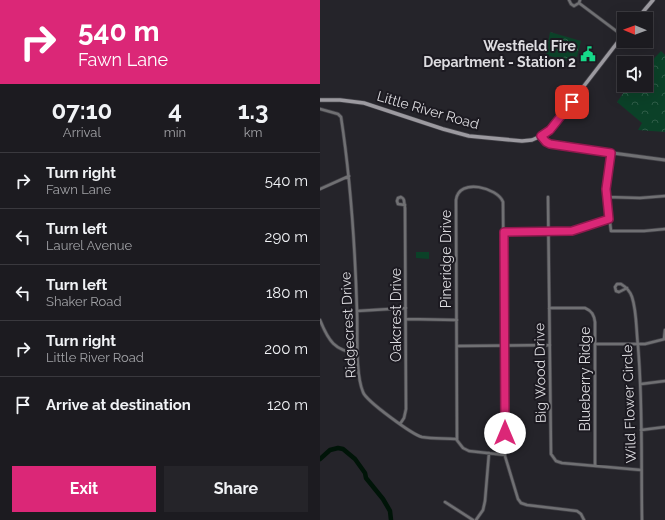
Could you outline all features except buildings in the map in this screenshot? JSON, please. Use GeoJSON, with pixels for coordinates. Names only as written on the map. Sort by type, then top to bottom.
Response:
{"type":"FeatureCollection","features":[{"type":"Feature","properties":{"kind":"main road"},"geometry":{"type":"LineString","coordinates":[[642,12],[653,0]]}},
{"type":"Feature","properties":{"kind":"main road","name":"Little River Road"},"geometry":{"type":"LineString","coordinates":[[320,100],[340,100],[364,103],[469,136],[522,141],[532,140],[550,130],[617,43]]}},
{"type":"Feature","properties":{"kind":"street"},"geometry":{"type":"LineString","coordinates":[[569,0],[572,5],[576,5],[579,2],[617,30]]}},
{"type":"Feature","properties":{"kind":"street","name":"Ridgecrest Drive"},"geometry":{"type":"LineString","coordinates":[[320,108],[340,115],[349,176],[358,353],[360,380],[363,392],[367,397],[415,435],[457,440]]}},
{"type":"Feature","properties":{"kind":"street"},"geometry":{"type":"LineString","coordinates":[[541,136],[550,144],[665,160]]}},
{"type":"Feature","properties":{"kind":"street"},"geometry":{"type":"LineString","coordinates":[[611,153],[607,182],[611,231],[644,231],[665,229]]}},
{"type":"Feature","properties":{"kind":"street"},"geometry":{"type":"LineString","coordinates":[[320,189],[349,176]]}},
{"type":"Feature","properties":{"kind":"street","name":"Pineridge Drive"},"geometry":{"type":"LineString","coordinates":[[457,440],[456,200],[459,192],[466,187],[472,186],[495,192],[503,199],[505,456],[518,499],[521,503],[527,505],[574,510],[581,514],[584,520]]}},
{"type":"Feature","properties":{"kind":"street"},"geometry":{"type":"LineString","coordinates":[[607,196],[640,198],[665,196]]}},
{"type":"Feature","properties":{"kind":"street","name":"Big Wood Drive"},"geometry":{"type":"LineString","coordinates":[[548,197],[551,454],[556,460],[562,463],[641,470]]}},
{"type":"Feature","properties":{"kind":"street","name":"Oakcrest Drive"},"geometry":{"type":"LineString","coordinates":[[400,424],[404,418],[406,409],[404,205]]}},
{"type":"Feature","properties":{"kind":"street"},"geometry":{"type":"LineString","coordinates":[[504,232],[572,231],[609,219]]}},
{"type":"Feature","properties":{"kind":"street","name":"Wild Flower Circle"},"geometry":{"type":"LineString","coordinates":[[627,288],[633,302],[641,384],[642,520]]}},
{"type":"Feature","properties":{"kind":"street"},"geometry":{"type":"LineString","coordinates":[[357,311],[406,308]]}},
{"type":"Feature","properties":{"kind":"street","name":"Blueberry Ridge"},"geometry":{"type":"LineString","coordinates":[[549,308],[582,308],[590,310],[595,319],[596,466]]}},
{"type":"Feature","properties":{"kind":"street"},"geometry":{"type":"LineString","coordinates":[[406,319],[457,320]]}},
{"type":"Feature","properties":{"kind":"street"},"geometry":{"type":"LineString","coordinates":[[320,320],[333,344],[344,351],[358,353]]}},
{"type":"Feature","properties":{"kind":"street"},"geometry":{"type":"LineString","coordinates":[[595,344],[648,344],[665,339],[665,330]]}},
{"type":"Feature","properties":{"kind":"street"},"geometry":{"type":"LineString","coordinates":[[457,346],[550,345]]}},
{"type":"Feature","properties":{"kind":"street"},"geometry":{"type":"LineString","coordinates":[[641,384],[665,381]]}},
{"type":"Feature","properties":{"kind":"street"},"geometry":{"type":"LineString","coordinates":[[641,430],[665,426]]}},
{"type":"Feature","properties":{"kind":"street"},"geometry":{"type":"LineString","coordinates":[[457,440],[466,450],[472,452],[503,454],[505,456]]}},
{"type":"Feature","properties":{"kind":"street"},"geometry":{"type":"LineString","coordinates":[[445,502],[475,520],[483,510],[485,501],[489,453]]}},
{"type":"Feature","properties":{"kind":"green space"},"geometry":{"type":"Polygon","coordinates":[[[550,32],[581,41],[577,57],[571,56],[568,61],[546,55],[550,32]]]}},
{"type":"Feature","properties":{"kind":"green space"},"geometry":{"type":"Polygon","coordinates":[[[661,51],[665,55],[665,132],[638,130],[642,123],[617,102],[624,92],[653,92],[653,60],[661,51]]]}},
{"type":"Feature","properties":{"kind":"green space"},"geometry":{"type":"Polygon","coordinates":[[[416,252],[429,252],[429,259],[416,258],[416,252]]]}},
{"type":"Feature","properties":{"kind":"waterway"},"geometry":{"type":"LineString","coordinates":[[320,459],[330,450],[338,448],[343,449],[355,459],[365,473],[366,478],[383,499],[390,511],[391,520]]}},
{"type":"Feature","properties":{"kind":"place","name":"Westfield Fire Department - Station 2"},"geometry":{"type":"Point","coordinates":[588,54]}},
{"type":"Feature","properties":{"kind":"route"},"geometry":{"type":"LineString","coordinates":[[505,433],[504,232],[572,231],[609,219],[606,189],[611,153],[550,144],[541,136],[550,130],[572,102]]}}]}
